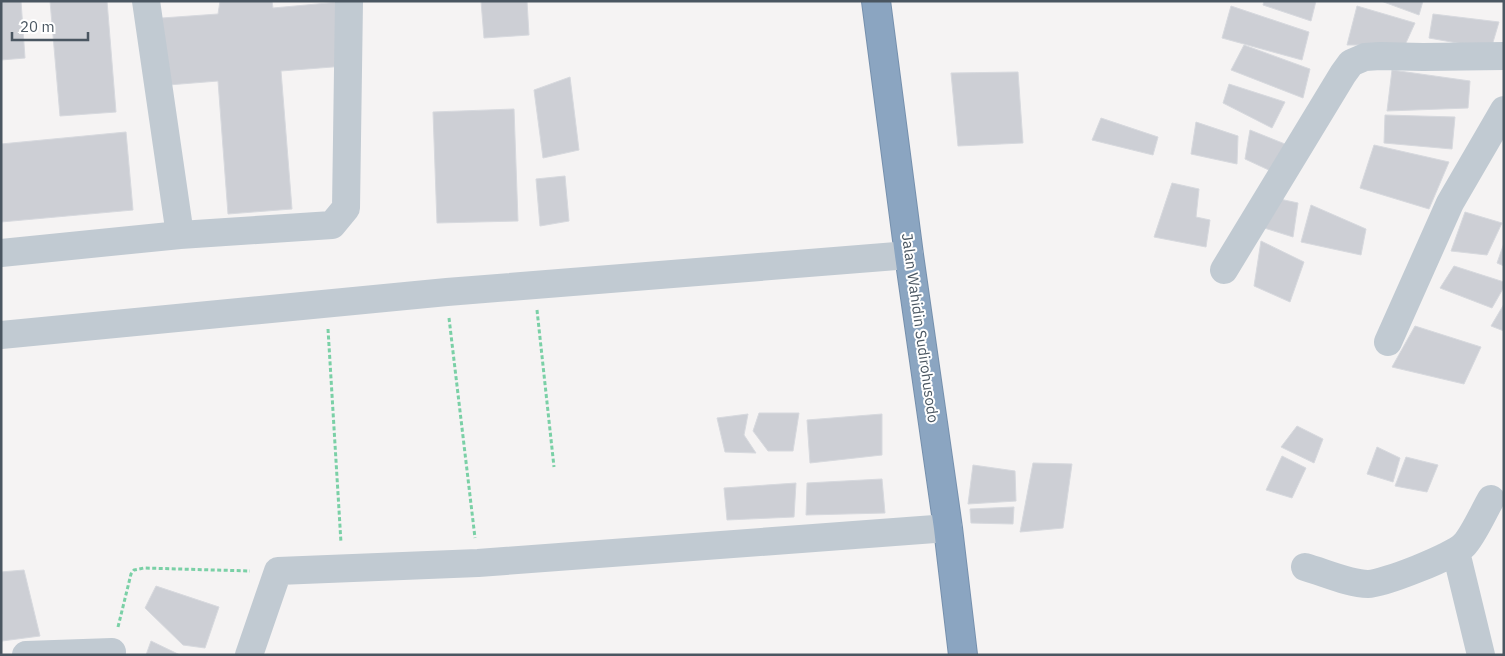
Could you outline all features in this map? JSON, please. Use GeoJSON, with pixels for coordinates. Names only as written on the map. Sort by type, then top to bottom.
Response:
{"type":"FeatureCollection","features":[{"type":"Feature","properties":{"kind":"highway","name":"Jalan Wahidin Sudirohusodo"},"geometry":{"type":"LineString","coordinates":[[876,1],[909,254],[948,528],[963,655]]}},
{"type":"Feature","properties":{"kind":"street"},"geometry":{"type":"LineString","coordinates":[[146,1],[180,235]]}},
{"type":"Feature","properties":{"kind":"street"},"geometry":{"type":"LineString","coordinates":[[1,253],[180,235],[332,225],[346,208],[349,1]]}},
{"type":"Feature","properties":{"kind":"street"},"geometry":{"type":"LineString","coordinates":[[1224,270],[1343,74],[1351,64],[1365,57],[1380,56],[1504,56]]}},
{"type":"Feature","properties":{"kind":"street"},"geometry":{"type":"LineString","coordinates":[[1388,342],[1450,203],[1504,110]]}},
{"type":"Feature","properties":{"kind":"street"},"geometry":{"type":"LineString","coordinates":[[1,334],[446,292],[909,254]]}},
{"type":"Feature","properties":{"kind":"street"},"geometry":{"type":"LineString","coordinates":[[1305,567],[1359,584],[1380,583],[1456,552],[1465,544],[1491,499]]}},
{"type":"Feature","properties":{"kind":"street"},"geometry":{"type":"LineString","coordinates":[[249,655],[278,571],[478,563],[948,528]]}},
{"type":"Feature","properties":{"kind":"street"},"geometry":{"type":"LineString","coordinates":[[1456,552],[1481,655]]}},
{"type":"Feature","properties":{"kind":"street"},"geometry":{"type":"LineString","coordinates":[[26,655],[112,652]]}},
{"type":"Feature","properties":{"kind":"path"},"geometry":{"type":"LineString","coordinates":[[534,285],[554,467]]}},
{"type":"Feature","properties":{"kind":"path"},"geometry":{"type":"LineString","coordinates":[[446,292],[478,563]]}},
{"type":"Feature","properties":{"kind":"path"},"geometry":{"type":"LineString","coordinates":[[326,304],[342,568]]}},
{"type":"Feature","properties":{"kind":"path"},"geometry":{"type":"LineString","coordinates":[[112,652],[131,574],[134,570],[144,568],[278,571]]}},
{"type":"Feature","properties":{"kind":"building"},"geometry":{"type":"Polygon","coordinates":[[[1,1],[21,1],[25,58],[1,60],[1,1]]]}},
{"type":"Feature","properties":{"kind":"building"},"geometry":{"type":"Polygon","coordinates":[[[50,1],[107,1],[116,112],[60,116],[50,1]]]}},
{"type":"Feature","properties":{"kind":"building"},"geometry":{"type":"Polygon","coordinates":[[[220,1],[272,1],[273,8],[339,2],[345,66],[281,71],[292,209],[228,214],[218,81],[168,85],[162,18],[218,14],[220,1]]]}},
{"type":"Feature","properties":{"kind":"building"},"geometry":{"type":"Polygon","coordinates":[[[481,1],[527,1],[529,35],[484,38],[481,1]]]}},
{"type":"Feature","properties":{"kind":"building"},"geometry":{"type":"Polygon","coordinates":[[[1264,1],[1316,1],[1311,21],[1263,5],[1264,1]]]}},
{"type":"Feature","properties":{"kind":"building"},"geometry":{"type":"Polygon","coordinates":[[[1381,1],[1423,1],[1419,15],[1381,1]]]}},
{"type":"Feature","properties":{"kind":"building"},"geometry":{"type":"Polygon","coordinates":[[[1231,6],[1309,32],[1302,60],[1222,38],[1231,6]]]}},
{"type":"Feature","properties":{"kind":"building"},"geometry":{"type":"Polygon","coordinates":[[[1357,6],[1415,23],[1405,45],[1347,45],[1357,6]]]}},
{"type":"Feature","properties":{"kind":"building"},"geometry":{"type":"Polygon","coordinates":[[[1433,14],[1499,22],[1491,49],[1429,38],[1433,14]]]}},
{"type":"Feature","properties":{"kind":"building"},"geometry":{"type":"Polygon","coordinates":[[[1244,45],[1310,69],[1303,98],[1231,70],[1244,45]]]}},
{"type":"Feature","properties":{"kind":"building"},"geometry":{"type":"Polygon","coordinates":[[[1392,70],[1470,81],[1468,108],[1387,111],[1392,70]]]}},
{"type":"Feature","properties":{"kind":"building"},"geometry":{"type":"Polygon","coordinates":[[[1018,72],[1023,143],[958,146],[951,73],[1018,72]]]}},
{"type":"Feature","properties":{"kind":"building"},"geometry":{"type":"Polygon","coordinates":[[[570,77],[579,150],[543,158],[534,90],[570,77]]]}},
{"type":"Feature","properties":{"kind":"building"},"geometry":{"type":"Polygon","coordinates":[[[1229,84],[1285,102],[1272,128],[1223,103],[1229,84]]]}},
{"type":"Feature","properties":{"kind":"building"},"geometry":{"type":"Polygon","coordinates":[[[514,109],[518,221],[437,223],[433,112],[514,109]]]}},
{"type":"Feature","properties":{"kind":"building"},"geometry":{"type":"Polygon","coordinates":[[[1385,115],[1455,117],[1452,149],[1384,143],[1385,115]]]}},
{"type":"Feature","properties":{"kind":"building"},"geometry":{"type":"Polygon","coordinates":[[[1101,118],[1158,137],[1153,155],[1092,140],[1101,118]]]}},
{"type":"Feature","properties":{"kind":"building"},"geometry":{"type":"Polygon","coordinates":[[[1196,122],[1238,136],[1237,164],[1191,154],[1196,122]]]}},
{"type":"Feature","properties":{"kind":"building"},"geometry":{"type":"Polygon","coordinates":[[[1250,130],[1285,144],[1273,172],[1245,159],[1250,130]]]}},
{"type":"Feature","properties":{"kind":"building"},"geometry":{"type":"Polygon","coordinates":[[[126,132],[133,210],[1,222],[1,144],[126,132]]]}},
{"type":"Feature","properties":{"kind":"building"},"geometry":{"type":"Polygon","coordinates":[[[1374,145],[1449,162],[1429,209],[1360,188],[1374,145]]]}},
{"type":"Feature","properties":{"kind":"building"},"geometry":{"type":"Polygon","coordinates":[[[565,176],[569,221],[540,226],[536,179],[565,176]]]}},
{"type":"Feature","properties":{"kind":"building"},"geometry":{"type":"Polygon","coordinates":[[[1172,183],[1199,189],[1196,217],[1210,220],[1206,247],[1154,237],[1172,183]]]}},
{"type":"Feature","properties":{"kind":"building"},"geometry":{"type":"Polygon","coordinates":[[[1275,198],[1298,203],[1293,237],[1258,226],[1275,198]]]}},
{"type":"Feature","properties":{"kind":"building"},"geometry":{"type":"Polygon","coordinates":[[[1311,205],[1366,229],[1361,255],[1301,242],[1311,205]]]}},
{"type":"Feature","properties":{"kind":"building"},"geometry":{"type":"Polygon","coordinates":[[[1465,212],[1502,223],[1487,255],[1451,251],[1465,212]]]}},
{"type":"Feature","properties":{"kind":"building"},"geometry":{"type":"Polygon","coordinates":[[[1261,241],[1304,262],[1290,302],[1254,286],[1261,241]]]}},
{"type":"Feature","properties":{"kind":"building"},"geometry":{"type":"Polygon","coordinates":[[[1504,243],[1504,266],[1497,263],[1504,243]]]}},
{"type":"Feature","properties":{"kind":"building"},"geometry":{"type":"Polygon","coordinates":[[[1454,266],[1504,282],[1504,287],[1492,308],[1440,288],[1454,266]]]}},
{"type":"Feature","properties":{"kind":"building"},"geometry":{"type":"Polygon","coordinates":[[[1504,304],[1504,331],[1491,326],[1504,304]]]}},
{"type":"Feature","properties":{"kind":"building"},"geometry":{"type":"Polygon","coordinates":[[[1415,326],[1481,347],[1464,384],[1392,367],[1415,326]]]}},
{"type":"Feature","properties":{"kind":"building"},"geometry":{"type":"Polygon","coordinates":[[[759,413],[799,413],[793,451],[768,451],[753,431],[759,413]]]}},
{"type":"Feature","properties":{"kind":"building"},"geometry":{"type":"Polygon","coordinates":[[[748,414],[744,435],[756,453],[725,452],[717,418],[748,414]]]}},
{"type":"Feature","properties":{"kind":"building"},"geometry":{"type":"Polygon","coordinates":[[[882,414],[882,455],[810,463],[807,420],[882,414]]]}},
{"type":"Feature","properties":{"kind":"building"},"geometry":{"type":"Polygon","coordinates":[[[1297,426],[1323,439],[1314,463],[1281,447],[1297,426]]]}},
{"type":"Feature","properties":{"kind":"building"},"geometry":{"type":"Polygon","coordinates":[[[1377,447],[1400,458],[1393,482],[1367,474],[1377,447]]]}},
{"type":"Feature","properties":{"kind":"building"},"geometry":{"type":"Polygon","coordinates":[[[1282,456],[1306,468],[1292,498],[1266,490],[1282,456]]]}},
{"type":"Feature","properties":{"kind":"building"},"geometry":{"type":"Polygon","coordinates":[[[1406,457],[1438,465],[1427,492],[1395,486],[1406,457]]]}},
{"type":"Feature","properties":{"kind":"building"},"geometry":{"type":"Polygon","coordinates":[[[1033,463],[1072,464],[1063,528],[1020,532],[1033,463]]]}},
{"type":"Feature","properties":{"kind":"building"},"geometry":{"type":"Polygon","coordinates":[[[973,465],[1015,471],[1016,501],[968,504],[973,465]]]}},
{"type":"Feature","properties":{"kind":"building"},"geometry":{"type":"Polygon","coordinates":[[[882,479],[885,513],[806,515],[807,483],[882,479]]]}},
{"type":"Feature","properties":{"kind":"building"},"geometry":{"type":"Polygon","coordinates":[[[796,483],[794,517],[727,520],[724,488],[796,483]]]}},
{"type":"Feature","properties":{"kind":"building"},"geometry":{"type":"Polygon","coordinates":[[[1014,507],[1013,524],[971,523],[970,509],[1014,507]]]}},
{"type":"Feature","properties":{"kind":"building"},"geometry":{"type":"Polygon","coordinates":[[[24,570],[40,636],[2,641],[1,572],[24,570]]]}},
{"type":"Feature","properties":{"kind":"building"},"geometry":{"type":"Polygon","coordinates":[[[156,586],[219,607],[205,648],[183,645],[145,608],[156,586]]]}},
{"type":"Feature","properties":{"kind":"building"},"geometry":{"type":"Polygon","coordinates":[[[151,641],[180,655],[146,655],[151,641]]]}}]}
